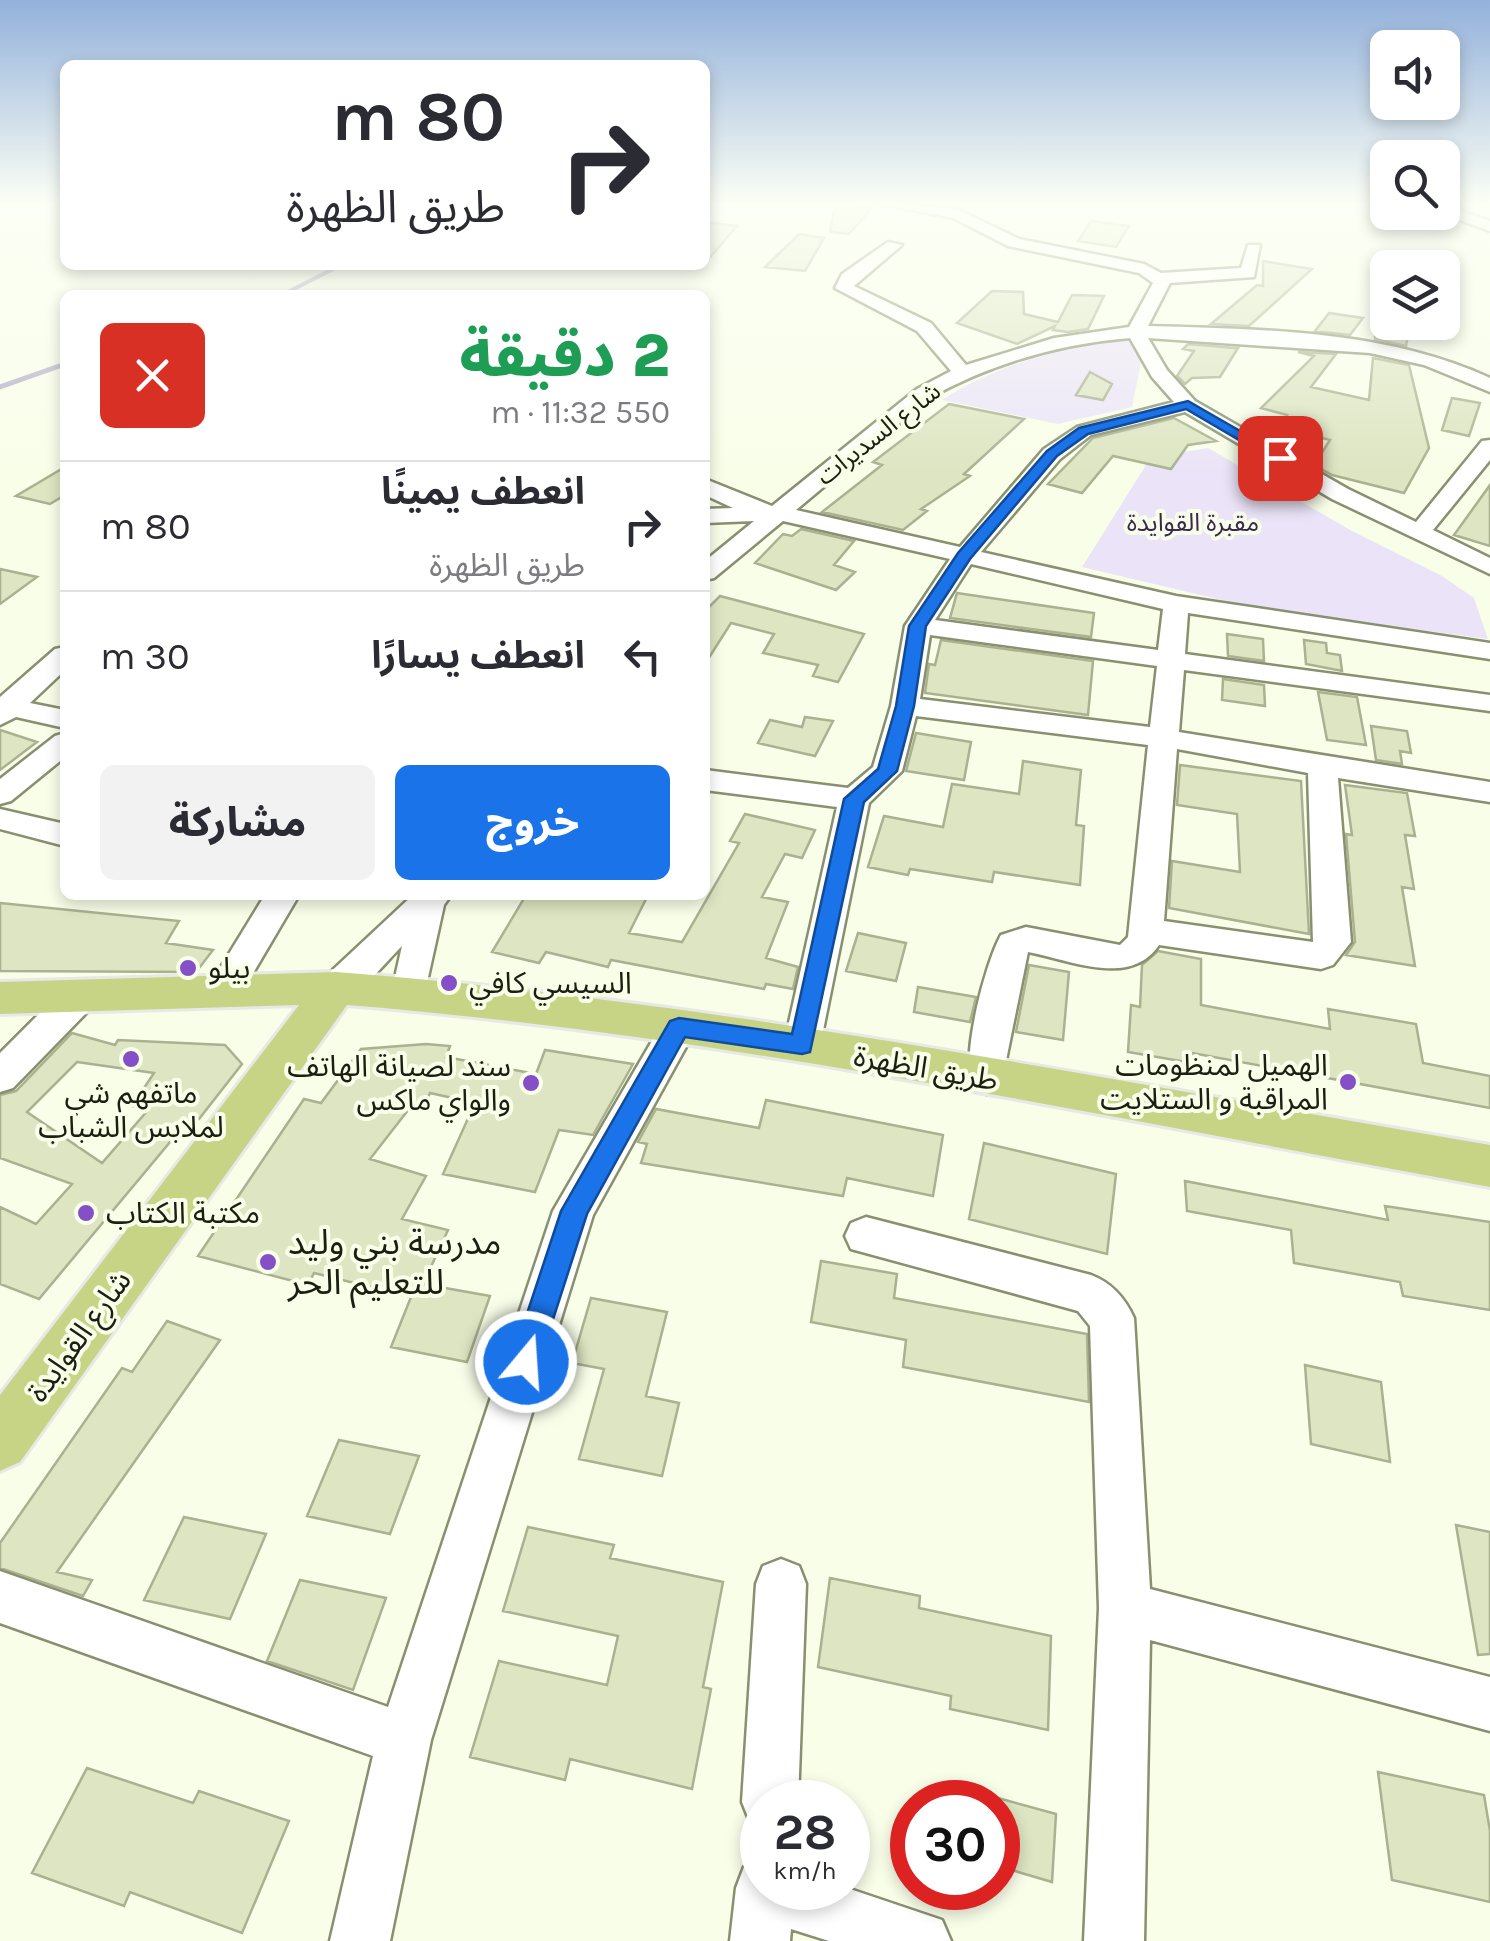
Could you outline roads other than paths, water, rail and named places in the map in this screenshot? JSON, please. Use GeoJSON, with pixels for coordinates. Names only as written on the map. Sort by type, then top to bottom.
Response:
{"type":"FeatureCollection","features":[{"type":"Feature","properties":{"kind":"main road","name":"طريق الظهرة"},"geometry":{"type":"LineString","coordinates":[[0,998],[226,988],[410,991],[802,1045],[1490,1166]]}},
{"type":"Feature","properties":{"kind":"main road","name":"شارع القوايدة"},"geometry":{"type":"LineString","coordinates":[[0,1442],[336,988]]}},
{"type":"Feature","properties":{"kind":"street"},"geometry":{"type":"LineString","coordinates":[[853,293],[924,327],[963,373]]}},
{"type":"Feature","properties":{"kind":"street"},"geometry":{"type":"LineString","coordinates":[[1155,293],[1136,332],[1159,373],[1188,405],[1418,534],[1490,567]]}},
{"type":"Feature","properties":{"kind":"street","name":"شارع السديرات"},"geometry":{"type":"LineString","coordinates":[[710,568],[769,512],[910,403],[963,373],[1038,351],[1136,332],[1373,347],[1432,360],[1490,386]]}},
{"type":"Feature","properties":{"kind":"street"},"geometry":{"type":"LineString","coordinates":[[802,1045],[854,799],[887,771],[905,706],[918,626],[964,557],[1052,454],[1105,423],[1188,405]]}},
{"type":"Feature","properties":{"kind":"street"},"geometry":{"type":"LineString","coordinates":[[1418,534],[1490,446]]}},
{"type":"Feature","properties":{"kind":"street"},"geometry":{"type":"LineString","coordinates":[[710,488],[769,512],[1176,604],[1490,651]]}},
{"type":"Feature","properties":{"kind":"street"},"geometry":{"type":"LineString","coordinates":[[710,516],[769,512]]}},
{"type":"Feature","properties":{"kind":"street"},"geometry":{"type":"LineString","coordinates":[[987,1080],[992,1026],[1013,944],[1026,940],[1123,958],[1135,952],[1148,931],[1176,604]]}},
{"type":"Feature","properties":{"kind":"street"},"geometry":{"type":"LineString","coordinates":[[918,626],[1490,703]]}},
{"type":"Feature","properties":{"kind":"street"},"geometry":{"type":"LineString","coordinates":[[3,709],[60,659]]}},
{"type":"Feature","properties":{"kind":"street"},"geometry":{"type":"LineString","coordinates":[[905,706],[1164,738],[1490,792]]}},
{"type":"Feature","properties":{"kind":"street"},"geometry":{"type":"LineString","coordinates":[[3,709],[60,718]]}},
{"type":"Feature","properties":{"kind":"street"},"geometry":{"type":"LineString","coordinates":[[0,794],[60,746]]}},
{"type":"Feature","properties":{"kind":"street"},"geometry":{"type":"LineString","coordinates":[[1148,931],[1321,956],[1330,951],[1334,942],[1322,766]]}},
{"type":"Feature","properties":{"kind":"street"},"geometry":{"type":"LineString","coordinates":[[710,781],[854,799]]}},
{"type":"Feature","properties":{"kind":"street"},"geometry":{"type":"LineString","coordinates":[[0,819],[60,834]]}},
{"type":"Feature","properties":{"kind":"street"},"geometry":{"type":"LineString","coordinates":[[226,988],[279,900]]}},
{"type":"Feature","properties":{"kind":"street"},"geometry":{"type":"LineString","coordinates":[[336,988],[429,900]]}},
{"type":"Feature","properties":{"kind":"street"},"geometry":{"type":"LineString","coordinates":[[410,991],[431,900]]}},
{"type":"Feature","properties":{"kind":"street"},"geometry":{"type":"LineString","coordinates":[[0,1076],[80,997]]}},
{"type":"Feature","properties":{"kind":"street"},"geometry":{"type":"LineString","coordinates":[[360,1941],[404,1740],[574,1211],[679,1027]]}},
{"type":"Feature","properties":{"kind":"street"},"geometry":{"type":"LineString","coordinates":[[866,1236],[1091,1295],[1104,1304],[1112,1318],[1125,1608],[1114,1941]]}},
{"type":"Feature","properties":{"kind":"street"},"geometry":{"type":"LineString","coordinates":[[771,1780],[780,1584]]}},
{"type":"Feature","properties":{"kind":"street"},"geometry":{"type":"LineString","coordinates":[[0,1597],[404,1740]]}},
{"type":"Feature","properties":{"kind":"street"},"geometry":{"type":"LineString","coordinates":[[1125,1608],[1490,1704]]}},
{"type":"Feature","properties":{"kind":"street"},"geometry":{"type":"LineString","coordinates":[[782,1910],[920,1941]]}},
{"type":"Feature","properties":{"kind":"waterway"},"geometry":{"type":"LineString","coordinates":[[0,387],[60,366]]}},
{"type":"Feature","properties":{"kind":"place","name":"بيلو"},"geometry":{"type":"Point","coordinates":[188,968]}},
{"type":"Feature","properties":{"kind":"place","name":"السيسي كافي"},"geometry":{"type":"Point","coordinates":[449,983]}},
{"type":"Feature","properties":{"kind":"place","name":"ماتفهم شي لملابس الشباب"},"geometry":{"type":"Point","coordinates":[131,1059]}},
{"type":"Feature","properties":{"kind":"place","name":"الهميل لمنظومات المراقبة و الستلايت"},"geometry":{"type":"Point","coordinates":[1348,1082]}},
{"type":"Feature","properties":{"kind":"place","name":"سند لصيانة الهاتف والواي ماكس"},"geometry":{"type":"Point","coordinates":[531,1083]}},
{"type":"Feature","properties":{"kind":"place","name":"مكتبة الكتاب"},"geometry":{"type":"Point","coordinates":[86,1213]}},
{"type":"Feature","properties":{"kind":"place","name":"مدرسة بني وليد للتعليم الحر"},"geometry":{"type":"Point","coordinates":[268,1262]}},
{"type":"Feature","properties":{"kind":"park label","name":"مقبرة القوايدة"},"geometry":{"type":"Point","coordinates":[1193,522]}}]}
